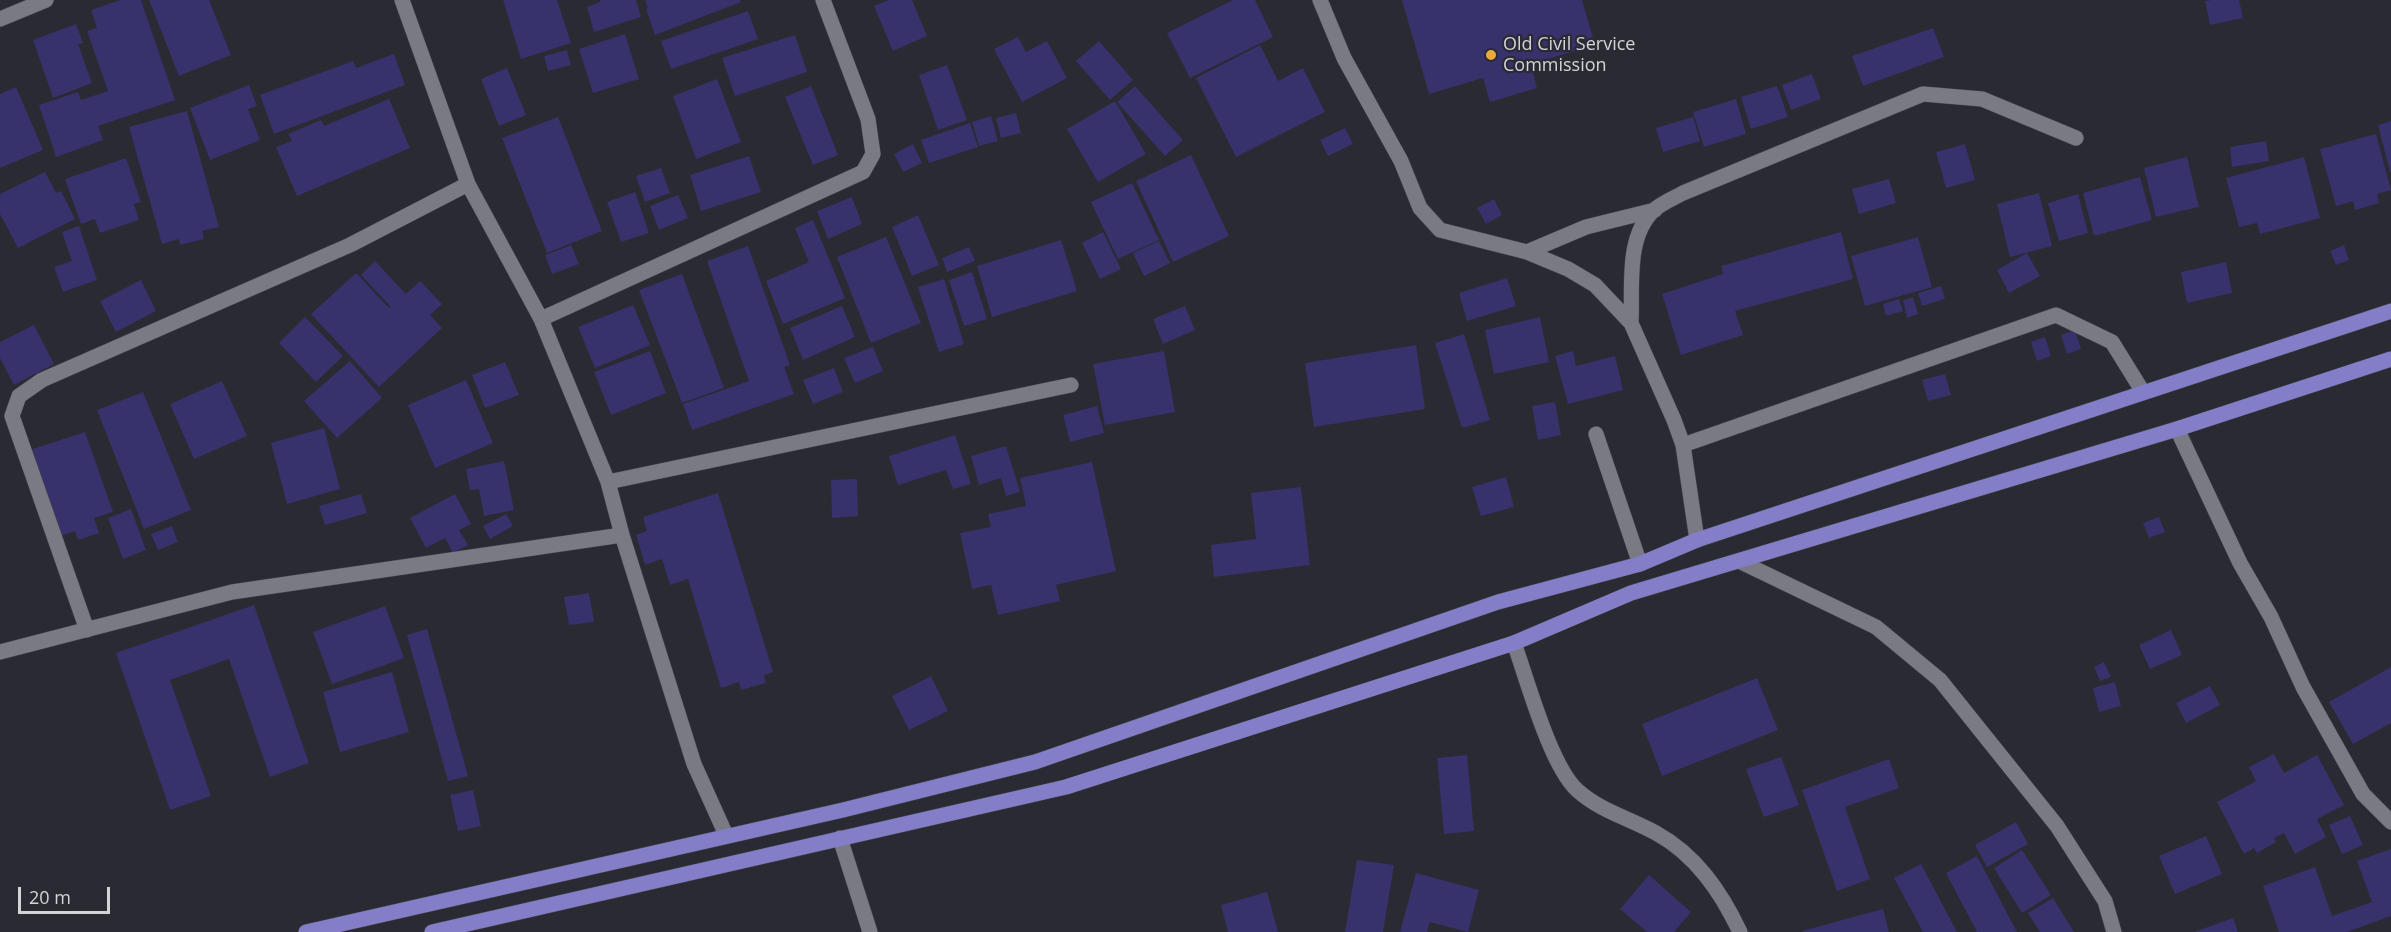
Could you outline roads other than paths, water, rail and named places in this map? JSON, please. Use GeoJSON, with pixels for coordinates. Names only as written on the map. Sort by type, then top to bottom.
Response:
{"type":"FeatureCollection","features":[{"type":"Feature","properties":{"kind":"main road"},"geometry":{"type":"LineString","coordinates":[[306,932],[843,810],[1035,762],[1498,602],[1640,564],[1697,540],[2391,311]]}},
{"type":"Feature","properties":{"kind":"main road"},"geometry":{"type":"LineString","coordinates":[[432,932],[1066,787],[1514,644],[1630,593],[2177,429],[2391,359]]}},
{"type":"Feature","properties":{"kind":"street"},"geometry":{"type":"LineString","coordinates":[[0,19],[46,0]]}},
{"type":"Feature","properties":{"kind":"street"},"geometry":{"type":"LineString","coordinates":[[402,0],[468,184],[542,319],[608,482],[622,535],[694,764],[726,835]]}},
{"type":"Feature","properties":{"kind":"street"},"geometry":{"type":"LineString","coordinates":[[542,319],[863,172],[873,154],[868,120],[823,0]]}},
{"type":"Feature","properties":{"kind":"street"},"geometry":{"type":"LineString","coordinates":[[1320,0],[1344,58],[1401,161],[1420,208],[1440,230],[1527,252],[1568,269],[1595,285],[1631,323],[1670,409],[1683,445],[1697,540]]}},
{"type":"Feature","properties":{"kind":"street"},"geometry":{"type":"LineString","coordinates":[[1527,252],[1586,227],[1654,210],[1683,193],[1923,94],[1982,99],[2076,138]]}},
{"type":"Feature","properties":{"kind":"street"},"geometry":{"type":"LineString","coordinates":[[87,630],[12,416],[19,396],[42,380],[350,245],[468,184]]}},
{"type":"Feature","properties":{"kind":"street"},"geometry":{"type":"LineString","coordinates":[[1631,323],[1634,246],[1642,227],[1654,210]]}},
{"type":"Feature","properties":{"kind":"street"},"geometry":{"type":"LineString","coordinates":[[1683,445],[2056,315],[2112,342],[2142,393]]}},
{"type":"Feature","properties":{"kind":"street"},"geometry":{"type":"LineString","coordinates":[[608,482],[1071,385]]}},
{"type":"Feature","properties":{"kind":"street"},"geometry":{"type":"LineString","coordinates":[[2177,429],[2240,563],[2271,616],[2303,687],[2363,794],[2391,822]]}},
{"type":"Feature","properties":{"kind":"street"},"geometry":{"type":"LineString","coordinates":[[1596,434],[1640,564]]}},
{"type":"Feature","properties":{"kind":"street"},"geometry":{"type":"LineString","coordinates":[[0,652],[232,592],[622,535]]}},
{"type":"Feature","properties":{"kind":"street"},"geometry":{"type":"LineString","coordinates":[[1739,561],[1876,627],[1940,680],[2058,826],[2105,901],[2114,932]]}},
{"type":"Feature","properties":{"kind":"street"},"geometry":{"type":"LineString","coordinates":[[1514,644],[1555,756],[1575,788],[1601,808],[1658,834],[1707,874],[1740,932]]}},
{"type":"Feature","properties":{"kind":"street"},"geometry":{"type":"LineString","coordinates":[[840,838],[870,932]]}},
{"type":"Feature","properties":{"kind":"place","name":"Old Civil Service Commission"},"geometry":{"type":"Point","coordinates":[1491,55]}}]}
